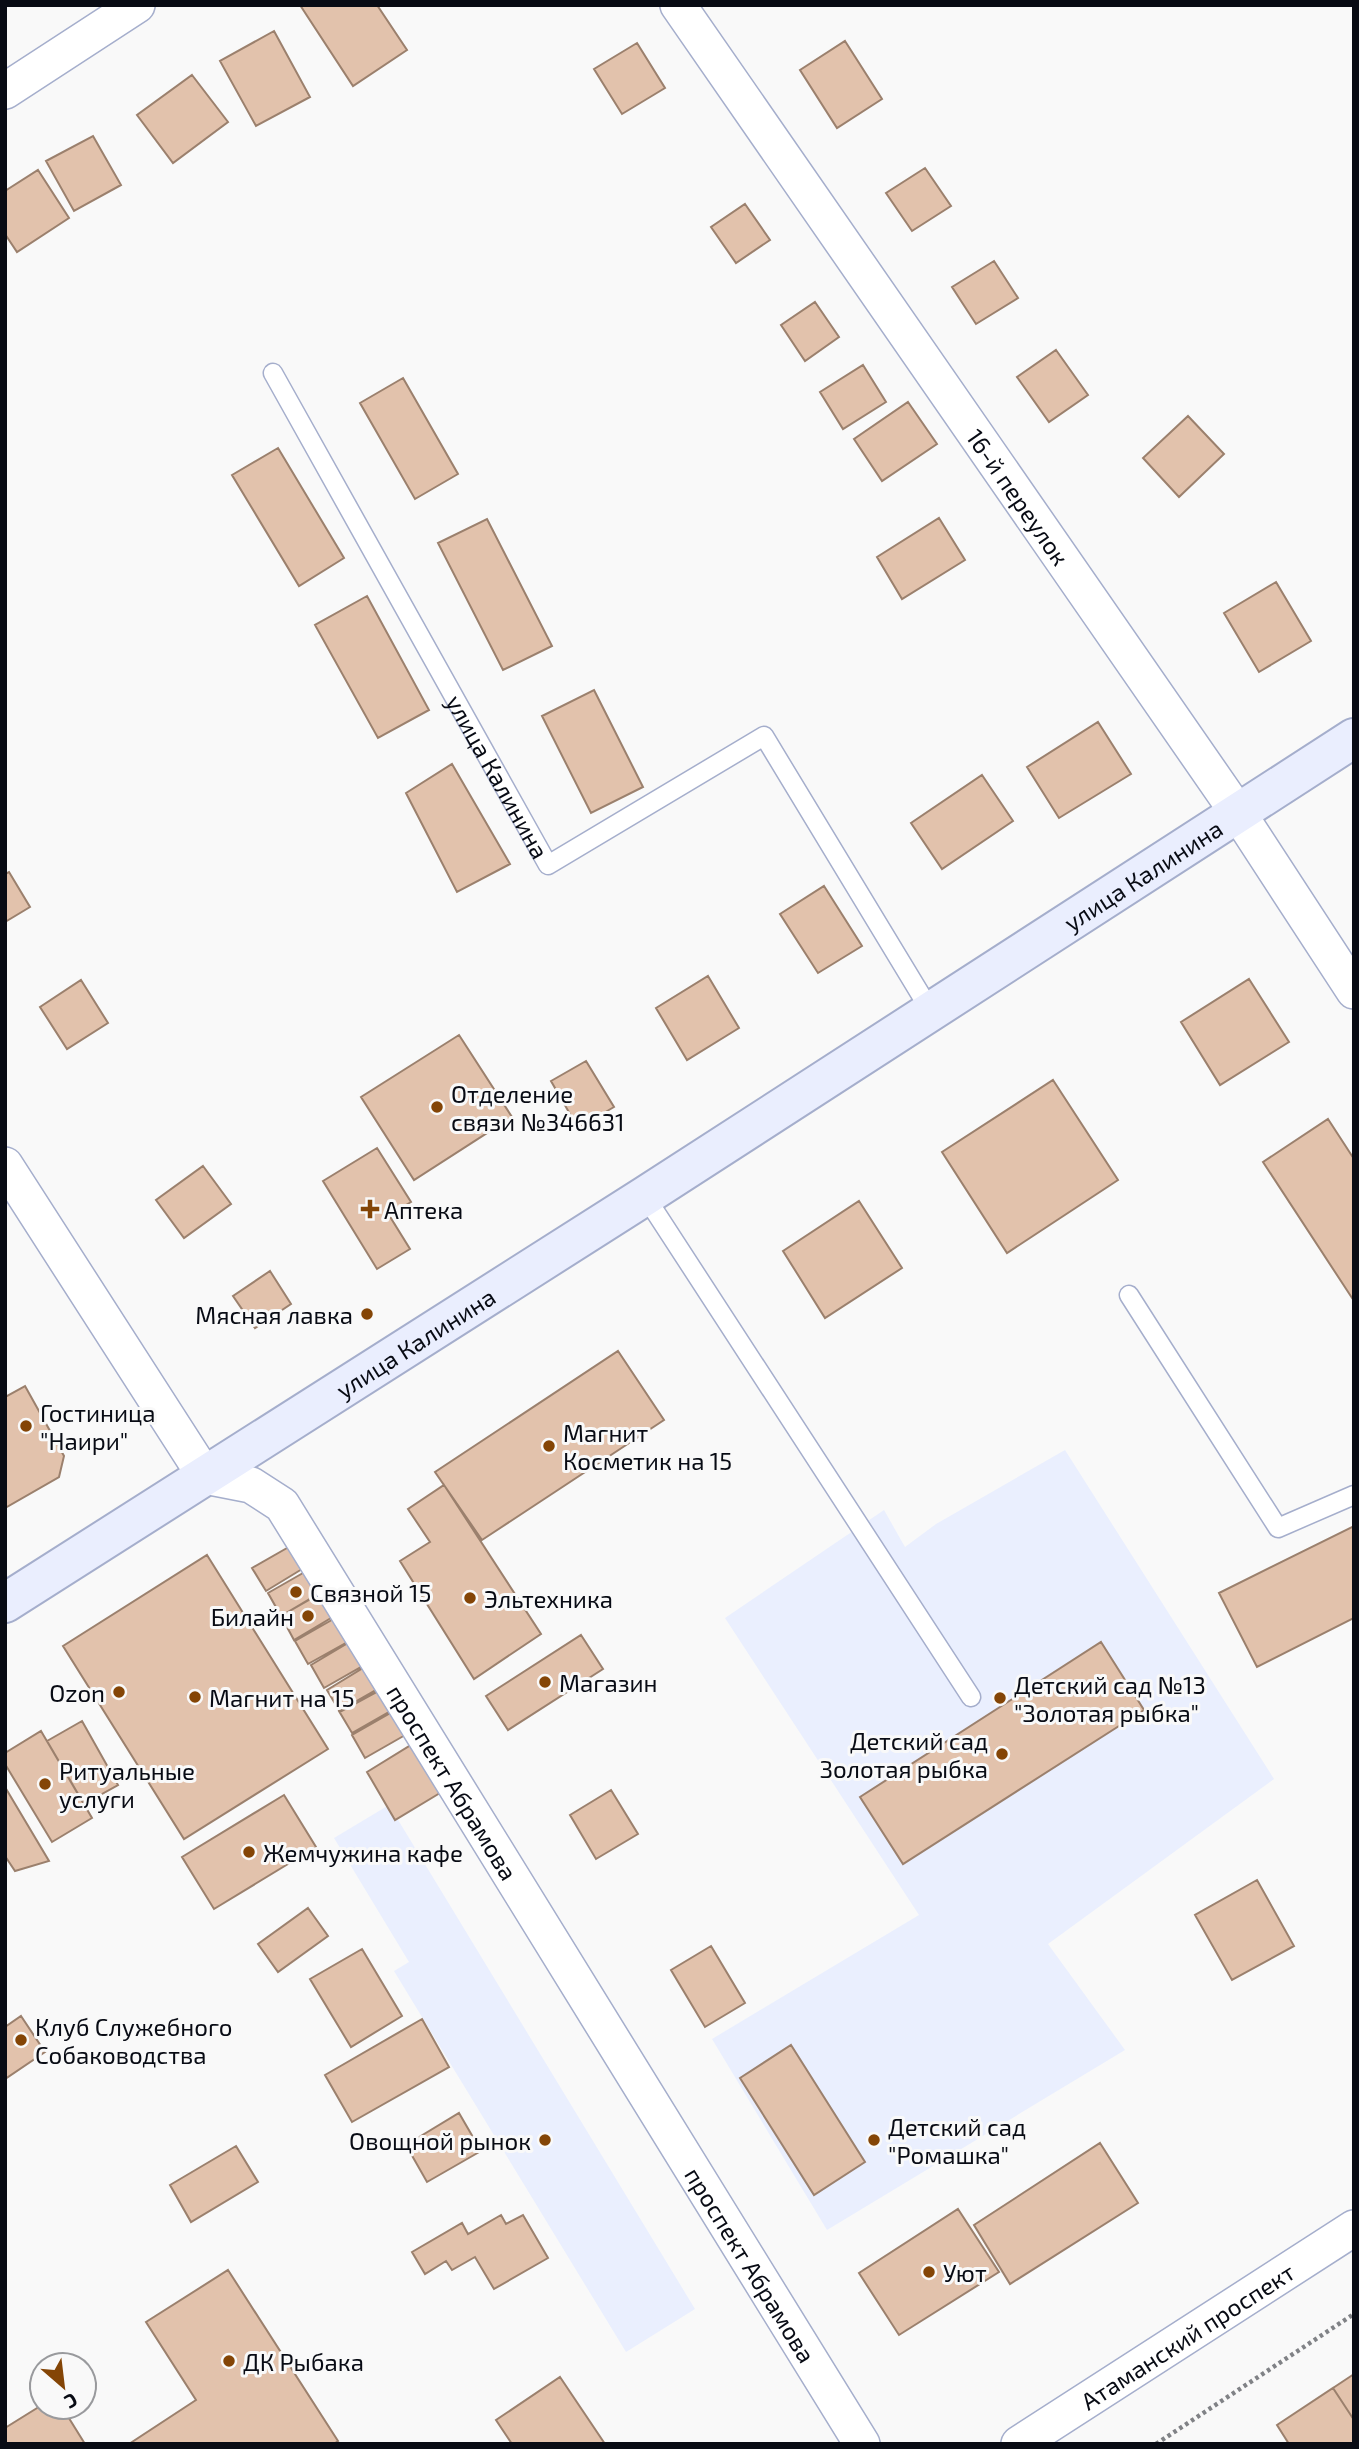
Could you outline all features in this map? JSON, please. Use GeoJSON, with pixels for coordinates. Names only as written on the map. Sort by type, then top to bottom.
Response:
{"type":"FeatureCollection","features":[{"type":"Feature","properties":{"kind":"main road","name":"улица Калинина"},"geometry":{"type":"LineString","coordinates":[[5,1603],[645,1196],[1354,738]]}},
{"type":"Feature","properties":{"kind":"street"},"geometry":{"type":"LineString","coordinates":[[5,92],[137,5]]}},
{"type":"Feature","properties":{"kind":"street","name":"16-й переулок"},"geometry":{"type":"LineString","coordinates":[[678,5],[1238,813],[1354,991]]}},
{"type":"Feature","properties":{"kind":"street"},"geometry":{"type":"LineString","coordinates":[[5,1165],[205,1476]]}},
{"type":"Feature","properties":{"kind":"street","name":"проспект Абрамова"},"geometry":{"type":"LineString","coordinates":[[205,1476],[251,1485],[282,1505],[862,2444]]}},
{"type":"Feature","properties":{"kind":"street","name":"Атаманский проспект"},"geometry":{"type":"LineString","coordinates":[[1019,2444],[1354,2228]]}},
{"type":"Feature","properties":{"kind":"lane","name":"улица Калинина"},"geometry":{"type":"LineString","coordinates":[[273,373],[548,865],[764,736],[930,1010]]}},
{"type":"Feature","properties":{"kind":"lane"},"geometry":{"type":"LineString","coordinates":[[645,1196],[971,1697]]}},
{"type":"Feature","properties":{"kind":"lane"},"geometry":{"type":"LineString","coordinates":[[1129,1294],[1278,1528],[1354,1495]]}},
{"type":"Feature","properties":{"kind":"path"},"geometry":{"type":"LineString","coordinates":[[1156,2444],[1354,2314]]}},
{"type":"Feature","properties":{"kind":"shaded area","name":"Детский сад №13 \"Золотая рыбка\""},"geometry":{"type":"Polygon","coordinates":[[[1065,1450],[1274,1779],[1048,1944],[1125,2050],[827,2230],[712,2039],[919,1915],[725,1618],[884,1510],[905,1547],[936,1524],[1065,1450]]]}},
{"type":"Feature","properties":{"kind":"shaded area","name":"Овощной рынок"},"geometry":{"type":"Polygon","coordinates":[[[389,1805],[695,2309],[626,2352],[394,1971],[409,1962],[334,1838],[389,1805]]]}},
{"type":"Feature","properties":{"kind":"building"},"geometry":{"type":"Polygon","coordinates":[[[300,5],[377,5],[407,50],[353,86],[300,5]]]}},
{"type":"Feature","properties":{"kind":"building"},"geometry":{"type":"Polygon","coordinates":[[[274,31],[310,97],[256,126],[220,61],[274,31]]]}},
{"type":"Feature","properties":{"kind":"building"},"geometry":{"type":"Polygon","coordinates":[[[845,41],[882,99],[837,128],[800,70],[845,41]]]}},
{"type":"Feature","properties":{"kind":"building"},"geometry":{"type":"Polygon","coordinates":[[[637,43],[665,88],[622,114],[594,69],[637,43]]]}},
{"type":"Feature","properties":{"kind":"building"},"geometry":{"type":"Polygon","coordinates":[[[192,75],[228,122],[173,163],[137,115],[192,75]]]}},
{"type":"Feature","properties":{"kind":"building"},"geometry":{"type":"Polygon","coordinates":[[[93,136],[121,185],[74,211],[46,161],[93,136]]]}},
{"type":"Feature","properties":{"kind":"building"},"geometry":{"type":"Polygon","coordinates":[[[925,168],[951,206],[912,231],[886,193],[925,168]]]}},
{"type":"Feature","properties":{"kind":"building"},"geometry":{"type":"Polygon","coordinates":[[[38,170],[69,218],[17,252],[5,234],[5,191],[38,170]]]}},
{"type":"Feature","properties":{"kind":"building"},"geometry":{"type":"Polygon","coordinates":[[[745,204],[770,240],[736,263],[711,227],[745,204]]]}},
{"type":"Feature","properties":{"kind":"building"},"geometry":{"type":"Polygon","coordinates":[[[994,261],[1018,298],[976,324],[952,287],[994,261]]]}},
{"type":"Feature","properties":{"kind":"building"},"geometry":{"type":"Polygon","coordinates":[[[815,302],[839,337],[805,361],[781,325],[815,302]]]}},
{"type":"Feature","properties":{"kind":"building"},"geometry":{"type":"Polygon","coordinates":[[[1056,350],[1088,395],[1049,422],[1017,377],[1056,350]]]}},
{"type":"Feature","properties":{"kind":"building"},"geometry":{"type":"Polygon","coordinates":[[[863,365],[886,402],[843,429],[820,392],[863,365]]]}},
{"type":"Feature","properties":{"kind":"building"},"geometry":{"type":"Polygon","coordinates":[[[403,378],[458,474],[415,499],[360,403],[403,378]]]}},
{"type":"Feature","properties":{"kind":"building"},"geometry":{"type":"Polygon","coordinates":[[[908,402],[937,444],[882,481],[854,439],[908,402]]]}},
{"type":"Feature","properties":{"kind":"building"},"geometry":{"type":"Polygon","coordinates":[[[1188,416],[1224,454],[1179,497],[1143,458],[1188,416]]]}},
{"type":"Feature","properties":{"kind":"building"},"geometry":{"type":"Polygon","coordinates":[[[278,448],[344,558],[299,586],[232,475],[278,448]]]}},
{"type":"Feature","properties":{"kind":"building"},"geometry":{"type":"Polygon","coordinates":[[[939,518],[965,560],[902,599],[877,557],[939,518]]]}},
{"type":"Feature","properties":{"kind":"building"},"geometry":{"type":"Polygon","coordinates":[[[487,519],[552,646],[503,670],[438,543],[487,519]]]}},
{"type":"Feature","properties":{"kind":"building"},"geometry":{"type":"Polygon","coordinates":[[[1276,582],[1311,641],[1259,672],[1224,613],[1276,582]]]}},
{"type":"Feature","properties":{"kind":"building"},"geometry":{"type":"Polygon","coordinates":[[[367,596],[429,710],[378,738],[315,625],[367,596]]]}},
{"type":"Feature","properties":{"kind":"building"},"geometry":{"type":"Polygon","coordinates":[[[594,690],[643,787],[591,813],[542,716],[594,690]]]}},
{"type":"Feature","properties":{"kind":"building"},"geometry":{"type":"Polygon","coordinates":[[[1098,722],[1131,774],[1059,818],[1027,767],[1098,722]]]}},
{"type":"Feature","properties":{"kind":"building"},"geometry":{"type":"Polygon","coordinates":[[[452,764],[510,864],[457,892],[406,793],[452,764]]]}},
{"type":"Feature","properties":{"kind":"building"},"geometry":{"type":"Polygon","coordinates":[[[982,775],[1013,821],[942,869],[911,823],[982,775]]]}},
{"type":"Feature","properties":{"kind":"building"},"geometry":{"type":"Polygon","coordinates":[[[9,872],[30,907],[5,922],[5,874],[9,872]]]}},
{"type":"Feature","properties":{"kind":"building"},"geometry":{"type":"Polygon","coordinates":[[[824,886],[862,946],[818,973],[780,914],[824,886]]]}},
{"type":"Feature","properties":{"kind":"building"},"geometry":{"type":"Polygon","coordinates":[[[708,976],[739,1028],[687,1060],[656,1008],[708,976]]]}},
{"type":"Feature","properties":{"kind":"building"},"geometry":{"type":"Polygon","coordinates":[[[1249,979],[1289,1042],[1220,1085],[1181,1022],[1249,979]]]}},
{"type":"Feature","properties":{"kind":"building"},"geometry":{"type":"Polygon","coordinates":[[[81,980],[108,1023],[67,1049],[40,1007],[81,980]]]}},
{"type":"Feature","properties":{"kind":"building","name":"Отделение связи №346631"},"geometry":{"type":"Polygon","coordinates":[[[459,1035],[512,1117],[414,1180],[361,1097],[459,1035]]]}},
{"type":"Feature","properties":{"kind":"building"},"geometry":{"type":"Polygon","coordinates":[[[586,1061],[614,1107],[578,1128],[551,1081],[586,1061]]]}},
{"type":"Feature","properties":{"kind":"building"},"geometry":{"type":"Polygon","coordinates":[[[1053,1080],[1118,1180],[1007,1253],[942,1152],[1053,1080]]]}},
{"type":"Feature","properties":{"kind":"building"},"geometry":{"type":"Polygon","coordinates":[[[1328,1119],[1354,1159],[1354,1301],[1263,1162],[1328,1119]]]}},
{"type":"Feature","properties":{"kind":"building","name":"Аптека"},"geometry":{"type":"Polygon","coordinates":[[[377,1148],[411,1202],[389,1215],[410,1249],[377,1269],[323,1181],[377,1148]]]}},
{"type":"Feature","properties":{"kind":"building"},"geometry":{"type":"Polygon","coordinates":[[[203,1166],[231,1204],[184,1238],[156,1200],[203,1166]]]}},
{"type":"Feature","properties":{"kind":"building"},"geometry":{"type":"Polygon","coordinates":[[[859,1201],[902,1268],[825,1318],[783,1251],[859,1201]]]}},
{"type":"Feature","properties":{"kind":"building"},"geometry":{"type":"Polygon","coordinates":[[[270,1271],[291,1304],[255,1328],[233,1296],[270,1271]]]}},
{"type":"Feature","properties":{"kind":"building","name":"Магнит Косметик на 15"},"geometry":{"type":"Polygon","coordinates":[[[618,1351],[664,1420],[482,1540],[435,1472],[618,1351]]]}},
{"type":"Feature","properties":{"kind":"building","name":"Гостиница \"Наири\""},"geometry":{"type":"Polygon","coordinates":[[[25,1386],[64,1456],[59,1477],[5,1508],[5,1397],[25,1386]]]}},
{"type":"Feature","properties":{"kind":"building","name":"Эльтехника"},"geometry":{"type":"Polygon","coordinates":[[[444,1485],[541,1634],[474,1679],[400,1561],[430,1542],[408,1509],[444,1485]]]}},
{"type":"Feature","properties":{"kind":"building"},"geometry":{"type":"Polygon","coordinates":[[[1354,1526],[1354,1618],[1257,1667],[1219,1593],[1354,1526]]]}},
{"type":"Feature","properties":{"kind":"building"},"geometry":{"type":"Polygon","coordinates":[[[294,1544],[307,1566],[266,1591],[252,1568],[294,1544]]]}},
{"type":"Feature","properties":{"kind":"building","name":"Магнит на 15"},"geometry":{"type":"Polygon","coordinates":[[[207,1555],[328,1749],[184,1839],[63,1646],[207,1555]]]}},
{"type":"Feature","properties":{"kind":"building","name":"Связной 15"},"geometry":{"type":"Polygon","coordinates":[[[310,1569],[323,1591],[281,1616],[268,1593],[310,1569]]]}},
{"type":"Feature","properties":{"kind":"building","name":"Билайн"},"geometry":{"type":"Polygon","coordinates":[[[323,1592],[336,1615],[294,1640],[281,1616],[323,1592]]]}},
{"type":"Feature","properties":{"kind":"building"},"geometry":{"type":"Polygon","coordinates":[[[337,1617],[351,1640],[308,1664],[295,1641],[337,1617]]]}},
{"type":"Feature","properties":{"kind":"building","name":"Магазин"},"geometry":{"type":"Polygon","coordinates":[[[581,1635],[603,1669],[508,1730],[486,1696],[581,1635]]]}},
{"type":"Feature","properties":{"kind":"building"},"geometry":{"type":"Polygon","coordinates":[[[353,1640],[366,1664],[324,1688],[311,1665],[353,1640]]]}},
{"type":"Feature","properties":{"kind":"building","name":"Детский сад Золотая рыбка"},"geometry":{"type":"Polygon","coordinates":[[[1101,1642],[1144,1710],[903,1864],[860,1797],[1101,1642]]]}},
{"type":"Feature","properties":{"kind":"building"},"geometry":{"type":"Polygon","coordinates":[[[368,1665],[382,1689],[340,1712],[327,1690],[368,1665]]]}},
{"type":"Feature","properties":{"kind":"building"},"geometry":{"type":"Polygon","coordinates":[[[381,1687],[394,1709],[352,1733],[339,1711],[381,1687]]]}},
{"type":"Feature","properties":{"kind":"building"},"geometry":{"type":"Polygon","coordinates":[[[394,1711],[407,1734],[365,1758],[352,1735],[394,1711]]]}},
{"type":"Feature","properties":{"kind":"building"},"geometry":{"type":"Polygon","coordinates":[[[82,1721],[118,1785],[84,1804],[47,1741],[82,1721]]]}},
{"type":"Feature","properties":{"kind":"building","name":"Ритуальные услуги"},"geometry":{"type":"Polygon","coordinates":[[[41,1731],[92,1818],[52,1842],[5,1764],[5,1753],[41,1731]]]}},
{"type":"Feature","properties":{"kind":"building"},"geometry":{"type":"Polygon","coordinates":[[[411,1745],[440,1793],[395,1820],[367,1772],[411,1745]]]}},
{"type":"Feature","properties":{"kind":"building"},"geometry":{"type":"Polygon","coordinates":[[[5,1787],[49,1861],[15,1871],[5,1856],[5,1787]]]}},
{"type":"Feature","properties":{"kind":"building"},"geometry":{"type":"Polygon","coordinates":[[[611,1790],[638,1834],[596,1859],[570,1815],[611,1790]]]}},
{"type":"Feature","properties":{"kind":"building","name":"Жемчужина кафе"},"geometry":{"type":"Polygon","coordinates":[[[284,1795],[316,1847],[214,1909],[182,1857],[284,1795]]]}},
{"type":"Feature","properties":{"kind":"building"},"geometry":{"type":"Polygon","coordinates":[[[1257,1880],[1294,1946],[1232,1980],[1195,1915],[1257,1880]]]}},
{"type":"Feature","properties":{"kind":"building"},"geometry":{"type":"Polygon","coordinates":[[[308,1908],[328,1936],[278,1972],[258,1944],[308,1908]]]}},
{"type":"Feature","properties":{"kind":"building"},"geometry":{"type":"Polygon","coordinates":[[[711,1946],[745,2003],[705,2027],[671,1970],[711,1946]]]}},
{"type":"Feature","properties":{"kind":"building"},"geometry":{"type":"Polygon","coordinates":[[[362,1949],[402,2016],[351,2047],[310,1979],[362,1949]]]}},
{"type":"Feature","properties":{"kind":"building","name":"Клуб Служебного Собаководства"},"geometry":{"type":"Polygon","coordinates":[[[21,2016],[45,2052],[5,2079],[5,2027],[21,2016]]]}},
{"type":"Feature","properties":{"kind":"building"},"geometry":{"type":"Polygon","coordinates":[[[422,2019],[449,2067],[352,2122],[325,2075],[422,2019]]]}},
{"type":"Feature","properties":{"kind":"building"},"geometry":{"type":"Polygon","coordinates":[[[791,2045],[865,2162],[814,2195],[740,2078],[791,2045]]]}},
{"type":"Feature","properties":{"kind":"building"},"geometry":{"type":"Polygon","coordinates":[[[459,2113],[481,2151],[427,2182],[406,2145],[459,2113]]]}},
{"type":"Feature","properties":{"kind":"building"},"geometry":{"type":"Polygon","coordinates":[[[1100,2143],[1138,2203],[1010,2284],[974,2225],[1100,2143]]]}},
{"type":"Feature","properties":{"kind":"building"},"geometry":{"type":"Polygon","coordinates":[[[236,2146],[258,2182],[191,2222],[170,2185],[236,2146]]]}},
{"type":"Feature","properties":{"kind":"building","name":"Уют"},"geometry":{"type":"Polygon","coordinates":[[[958,2209],[999,2272],[899,2335],[859,2273],[958,2209]]]}},
{"type":"Feature","properties":{"kind":"building"},"geometry":{"type":"Polygon","coordinates":[[[501,2215],[506,2224],[523,2215],[548,2258],[494,2289],[475,2257],[452,2270],[446,2261],[425,2274],[412,2252],[462,2223],[468,2234],[501,2215]]]}},
{"type":"Feature","properties":{"kind":"building","name":"ДК Рыбака"},"geometry":{"type":"Polygon","coordinates":[[[228,2270],[338,2441],[334,2444],[129,2444],[196,2400],[146,2322],[228,2270]]]}},
{"type":"Feature","properties":{"kind":"building"},"geometry":{"type":"Polygon","coordinates":[[[1354,2374],[1354,2420],[1333,2388],[1354,2374]]]}},
{"type":"Feature","properties":{"kind":"building"},"geometry":{"type":"Polygon","coordinates":[[[560,2377],[605,2444],[512,2444],[496,2420],[560,2377]]]}},
{"type":"Feature","properties":{"kind":"building"},"geometry":{"type":"Polygon","coordinates":[[[1333,2388],[1354,2420],[1354,2444],[1289,2444],[1277,2425],[1333,2388]]]}},
{"type":"Feature","properties":{"kind":"building"},"geometry":{"type":"Polygon","coordinates":[[[28,2414],[28,2421],[71,2421],[85,2444],[5,2444],[5,2428],[28,2414]]]}},
{"type":"Feature","properties":{"kind":"place","name":"Отделение связи №346631"},"geometry":{"type":"Point","coordinates":[437,1107]}},
{"type":"Feature","properties":{"kind":"place","name":"Аптека"},"geometry":{"type":"Point","coordinates":[370,1209]}},
{"type":"Feature","properties":{"kind":"place","name":"Мясная лавка"},"geometry":{"type":"Point","coordinates":[367,1314]}},
{"type":"Feature","properties":{"kind":"place","name":"Гостиница \"Наири\""},"geometry":{"type":"Point","coordinates":[26,1426]}},
{"type":"Feature","properties":{"kind":"place","name":"Магнит Косметик на 15"},"geometry":{"type":"Point","coordinates":[549,1446]}},
{"type":"Feature","properties":{"kind":"place","name":"Связной 15"},"geometry":{"type":"Point","coordinates":[296,1592]}},
{"type":"Feature","properties":{"kind":"place","name":"Эльтехника"},"geometry":{"type":"Point","coordinates":[470,1598]}},
{"type":"Feature","properties":{"kind":"place","name":"Билайн"},"geometry":{"type":"Point","coordinates":[308,1616]}},
{"type":"Feature","properties":{"kind":"place","name":"Магазин"},"geometry":{"type":"Point","coordinates":[545,1682]}},
{"type":"Feature","properties":{"kind":"place","name":"Ozon"},"geometry":{"type":"Point","coordinates":[119,1692]}},
{"type":"Feature","properties":{"kind":"place","name":"Магнит на 15"},"geometry":{"type":"Point","coordinates":[195,1697]}},
{"type":"Feature","properties":{"kind":"place","name":"Детский сад №13 \"Золотая рыбка\""},"geometry":{"type":"Point","coordinates":[1000,1698]}},
{"type":"Feature","properties":{"kind":"place","name":"Детский сад Золотая рыбка"},"geometry":{"type":"Point","coordinates":[1002,1754]}},
{"type":"Feature","properties":{"kind":"place","name":"Ритуальные услуги"},"geometry":{"type":"Point","coordinates":[45,1784]}},
{"type":"Feature","properties":{"kind":"place","name":"Жемчужина кафе"},"geometry":{"type":"Point","coordinates":[249,1852]}},
{"type":"Feature","properties":{"kind":"place","name":"Клуб Служебного Собаководства"},"geometry":{"type":"Point","coordinates":[21,2040]}},
{"type":"Feature","properties":{"kind":"place","name":"Овощной рынок"},"geometry":{"type":"Point","coordinates":[545,2140]}},
{"type":"Feature","properties":{"kind":"place","name":"Детский сад \"Ромашка\""},"geometry":{"type":"Point","coordinates":[874,2140]}},
{"type":"Feature","properties":{"kind":"place","name":"Уют"},"geometry":{"type":"Point","coordinates":[929,2272]}},
{"type":"Feature","properties":{"kind":"place","name":"ДК Рыбака"},"geometry":{"type":"Point","coordinates":[229,2361]}}]}
